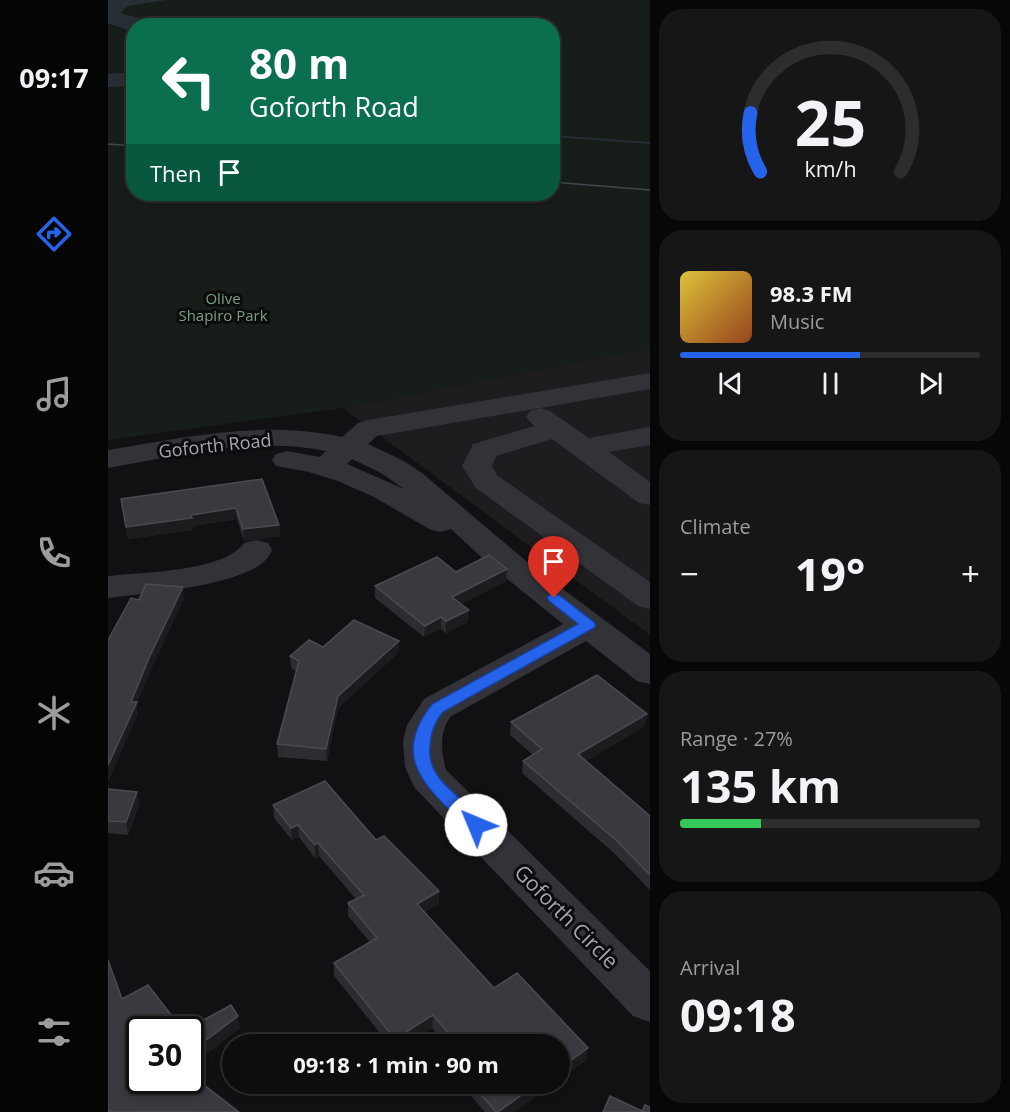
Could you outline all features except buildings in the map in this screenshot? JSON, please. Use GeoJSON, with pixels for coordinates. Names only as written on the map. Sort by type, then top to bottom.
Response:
{"type":"FeatureCollection","features":[{"type":"Feature","properties":{"kind":"street"},"geometry":{"type":"LineString","coordinates":[[338,456],[368,429],[650,381]]}},
{"type":"Feature","properties":{"kind":"street"},"geometry":{"type":"LineString","coordinates":[[522,404],[650,496]]}},
{"type":"Feature","properties":{"kind":"street"},"geometry":{"type":"LineString","coordinates":[[557,429],[483,450],[477,466],[487,482],[650,598]]}},
{"type":"Feature","properties":{"kind":"street"},"geometry":{"type":"LineString","coordinates":[[584,448],[650,436]]}},
{"type":"Feature","properties":{"kind":"street","name":"Goforth Road"},"geometry":{"type":"LineString","coordinates":[[108,459],[180,447],[260,438],[316,441],[338,456],[351,474],[501,558],[650,672]]}},
{"type":"Feature","properties":{"kind":"street","name":"Goforth Road"},"geometry":{"type":"LineString","coordinates":[[108,473],[231,459],[338,456]]}},
{"type":"Feature","properties":{"kind":"street"},"geometry":{"type":"LineString","coordinates":[[108,587],[210,572],[242,564],[254,556],[256,550]]}},
{"type":"Feature","properties":{"kind":"street","name":"Goforth Circle"},"geometry":{"type":"LineString","coordinates":[[588,625],[437,708],[429,719],[423,734],[421,754],[428,777],[650,1002]]}},
{"type":"Feature","properties":{"kind":"shaded area"},"geometry":{"type":"Polygon","coordinates":[[[108,0],[166,0],[128,6],[120,13],[138,18],[126,18],[126,29],[108,23],[108,0]]]}},
{"type":"Feature","properties":{"kind":"shaded area"},"geometry":{"type":"Polygon","coordinates":[[[126,73],[126,86],[108,87],[108,74],[126,73]]]}},
{"type":"Feature","properties":{"kind":"shaded area"},"geometry":{"type":"Polygon","coordinates":[[[650,348],[650,635],[343,408],[650,348]]]}},
{"type":"Feature","properties":{"kind":"green space","name":"Olive Shapiro Park"},"geometry":{"type":"Polygon","coordinates":[[[108,0],[650,0],[650,348],[343,408],[108,440],[108,0]]]}},
{"type":"Feature","properties":{"kind":"waterway"},"geometry":{"type":"LineString","coordinates":[[560,137],[650,143]]}},
{"type":"Feature","properties":{"kind":"tram line"},"geometry":{"type":"LineString","coordinates":[[108,144],[126,145]]}},
{"type":"Feature","properties":{"kind":"tram line"},"geometry":{"type":"LineString","coordinates":[[560,183],[650,190]]}},
{"type":"Feature","properties":{"kind":"route"},"geometry":{"type":"LineString","coordinates":[[476,825],[428,777],[421,754],[423,734],[429,719],[437,708],[588,625],[554,598]]}}]}
